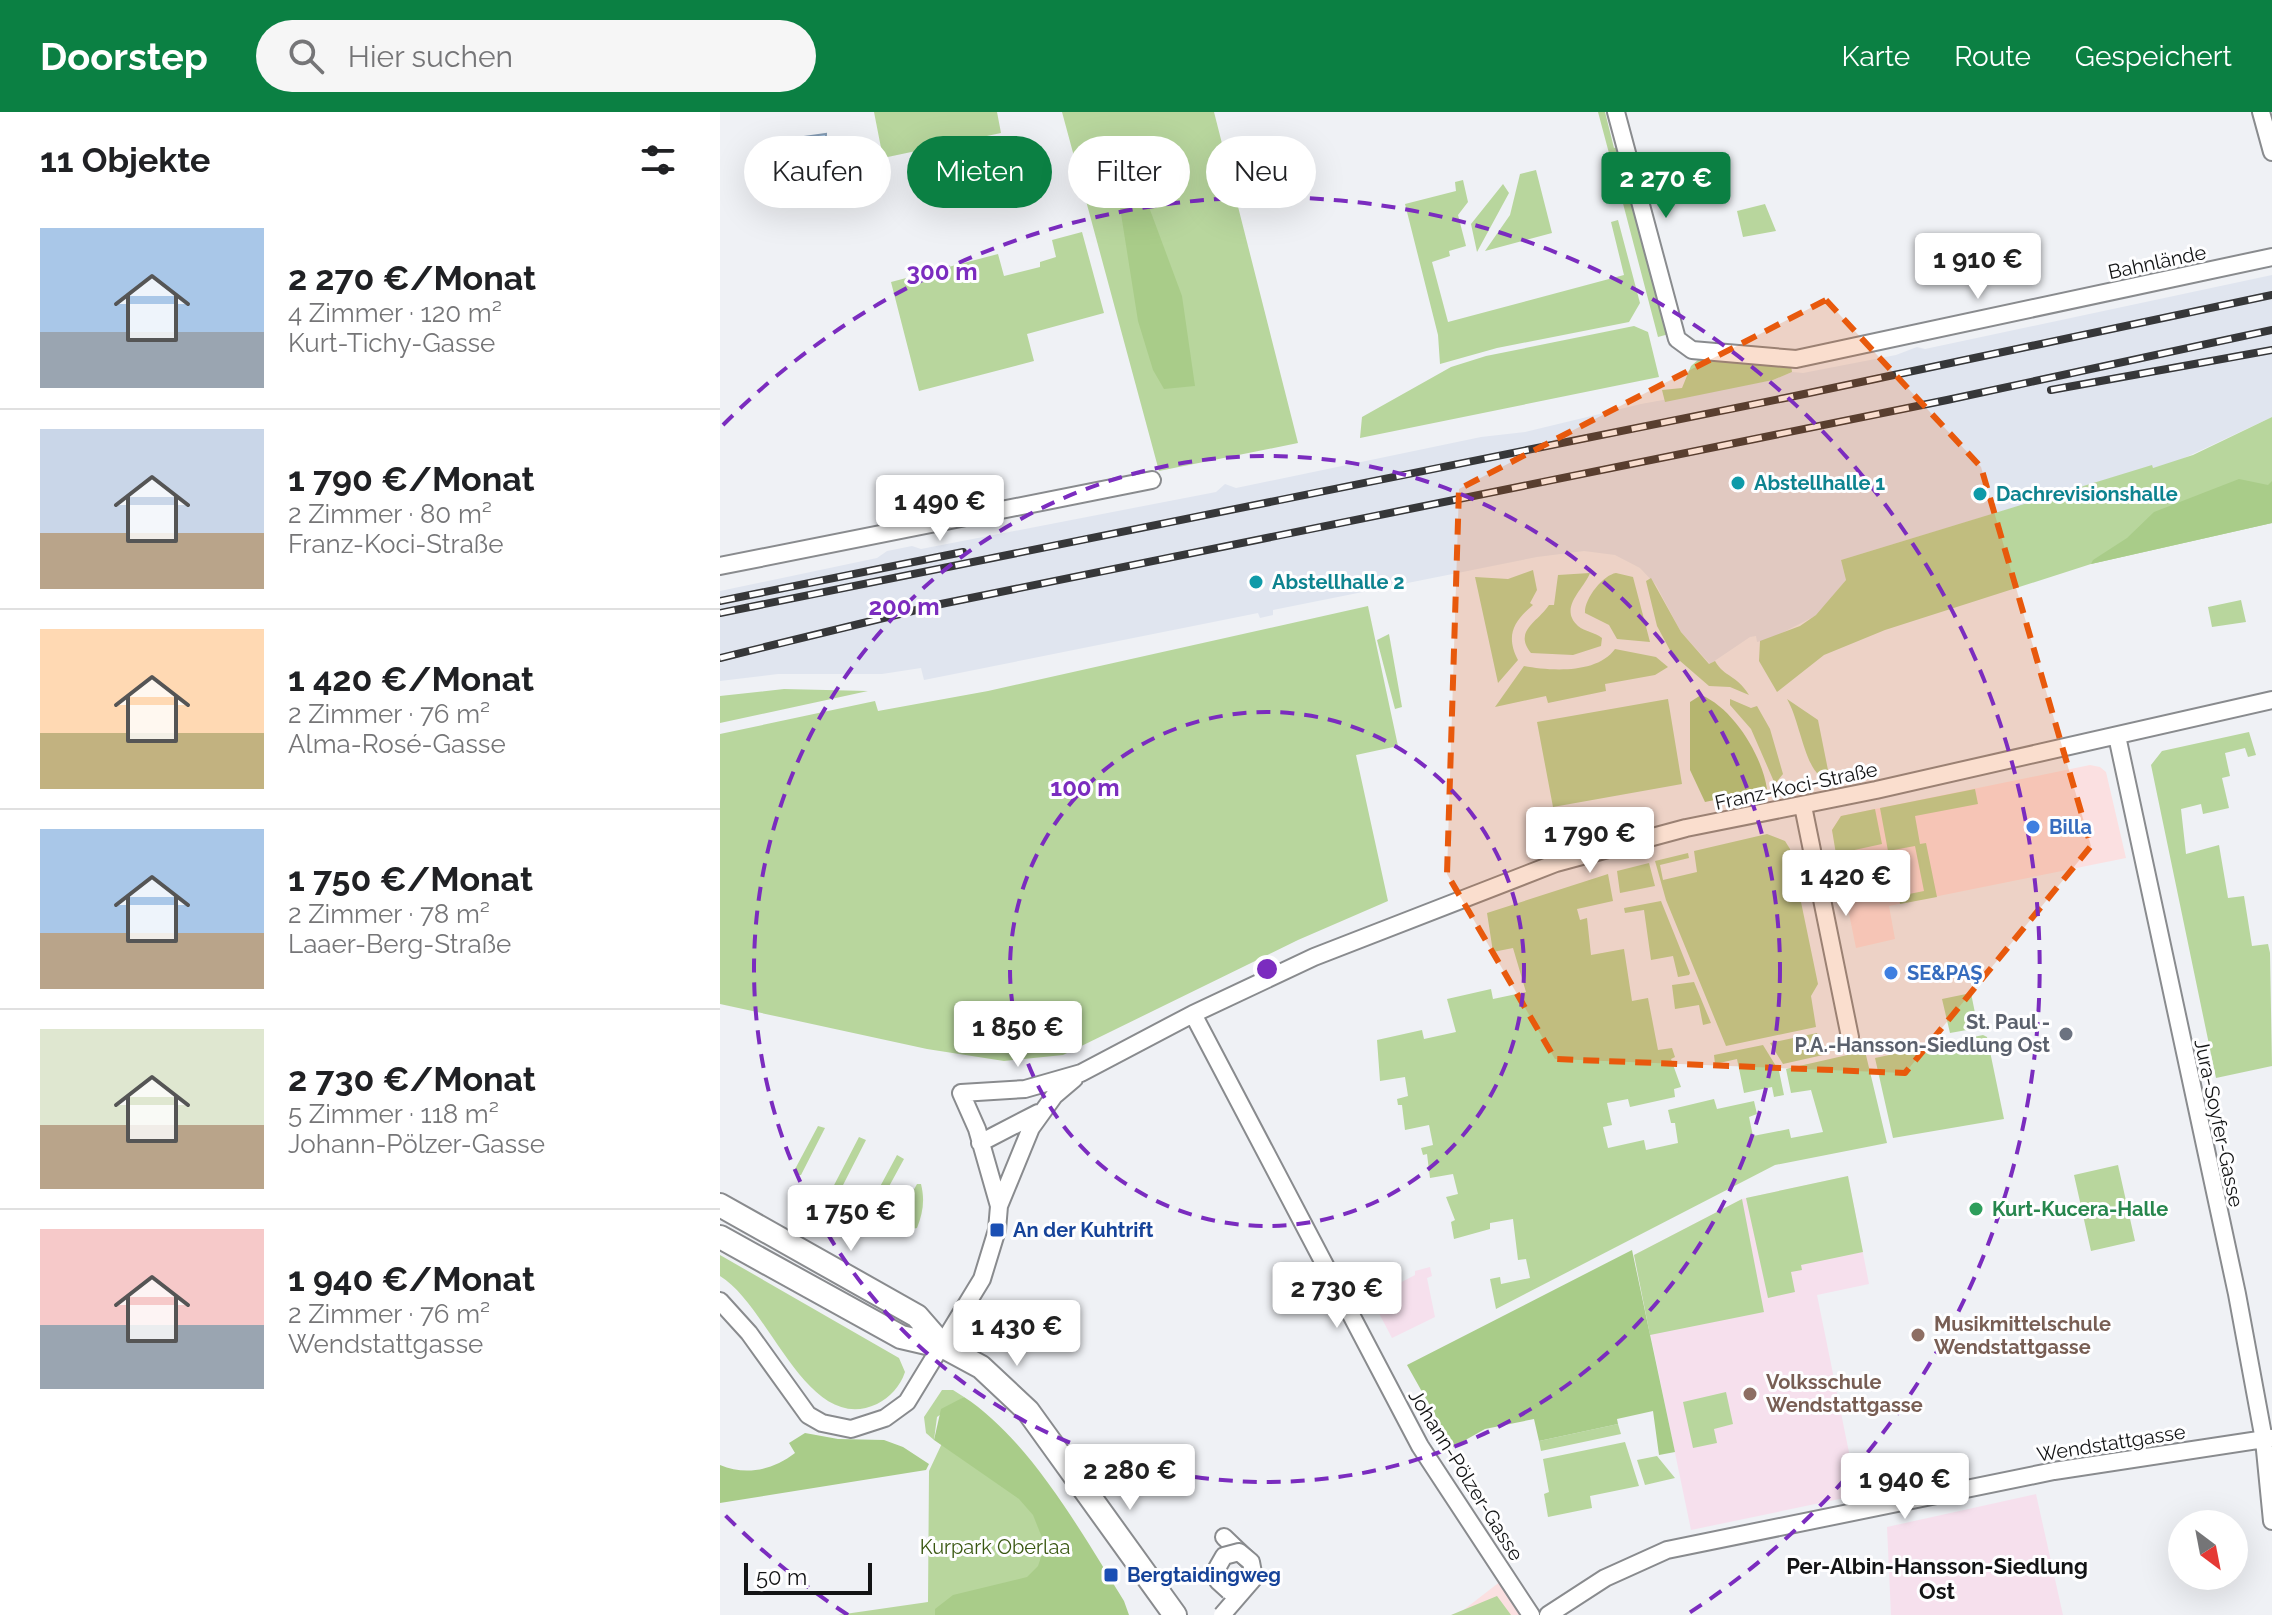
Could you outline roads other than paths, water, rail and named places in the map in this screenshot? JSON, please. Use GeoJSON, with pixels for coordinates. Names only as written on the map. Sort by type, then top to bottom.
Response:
{"type":"FeatureCollection","features":[{"type":"Feature","properties":{"kind":"main road"},"geometry":{"type":"LineString","coordinates":[[720,1205],[917,1316],[944,1347]]}},
{"type":"Feature","properties":{"kind":"main road"},"geometry":{"type":"LineString","coordinates":[[720,1237],[901,1337],[944,1347],[981,1367],[1028,1411],[1175,1615]]}},
{"type":"Feature","properties":{"kind":"street","name":"Bahnlände"},"geometry":{"type":"LineString","coordinates":[[1616,112],[1677,339],[1692,350],[1796,359],[2272,257]]}},
{"type":"Feature","properties":{"kind":"street"},"geometry":{"type":"LineString","coordinates":[[2261,112],[2272,152]]}},
{"type":"Feature","properties":{"kind":"street"},"geometry":{"type":"LineString","coordinates":[[720,566],[1152,480]]}},
{"type":"Feature","properties":{"kind":"street","name":"Franz-Koci-Straße"},"geometry":{"type":"LineString","coordinates":[[999,1206],[961,1093],[1025,1089],[1081,1073],[1193,1014],[1378,929],[1556,863],[1686,828],[1803,806],[2272,700]]}},
{"type":"Feature","properties":{"kind":"street","name":"Jura-Soyfer-Gasse"},"geometry":{"type":"LineString","coordinates":[[2117,736],[2268,1439],[2272,1521]]}},
{"type":"Feature","properties":{"kind":"street"},"geometry":{"type":"LineString","coordinates":[[1803,806],[1850,1037]]}},
{"type":"Feature","properties":{"kind":"street","name":"Johann-Pölzer-Gasse"},"geometry":{"type":"LineString","coordinates":[[1193,1014],[1420,1446],[1531,1615]]}},
{"type":"Feature","properties":{"kind":"street","name":"Franz-Koci-Straße"},"geometry":{"type":"LineString","coordinates":[[720,1301],[749,1333],[808,1415],[835,1427],[851,1429],[869,1425],[897,1411],[907,1402],[944,1347],[982,1279],[997,1230],[999,1206],[1031,1128],[1043,1110],[1081,1073]]}},
{"type":"Feature","properties":{"kind":"street","name":"Franz-Koci-Straße"},"geometry":{"type":"LineString","coordinates":[[980,1143],[1043,1110]]}},
{"type":"Feature","properties":{"kind":"street","name":"Wendstattgasse"},"geometry":{"type":"LineString","coordinates":[[1548,1615],[1605,1578],[1667,1550],[2054,1471],[2268,1439]]}},
{"type":"Feature","properties":{"kind":"street"},"geometry":{"type":"LineString","coordinates":[[1222,1615],[1254,1578],[1251,1562],[1239,1552],[1224,1556],[1216,1570],[1218,1581],[1229,1591],[1246,1588],[1253,1582],[1255,1573],[1247,1558],[1224,1537]]}},
{"type":"Feature","properties":{"kind":"railway"},"geometry":{"type":"LineString","coordinates":[[720,613],[1790,397],[2272,295]]}},
{"type":"Feature","properties":{"kind":"railway"},"geometry":{"type":"LineString","coordinates":[[720,658],[941,604],[1947,400],[2272,330]]}},
{"type":"Feature","properties":{"kind":"railway"},"geometry":{"type":"LineString","coordinates":[[2051,390],[2272,350]]}},
{"type":"Feature","properties":{"kind":"railway"},"geometry":{"type":"LineString","coordinates":[[720,601],[963,552]]}},
{"type":"Feature","properties":{"kind":"place","name":"Abstellhalle 1"},"geometry":{"type":"Point","coordinates":[1738,483]}},
{"type":"Feature","properties":{"kind":"place","name":"Dachrevisionshalle"},"geometry":{"type":"Point","coordinates":[1980,494]}},
{"type":"Feature","properties":{"kind":"place","name":"Abstellhalle 2"},"geometry":{"type":"Point","coordinates":[1256,582]}},
{"type":"Feature","properties":{"kind":"place","name":"Billa"},"geometry":{"type":"Point","coordinates":[2033,827]}},
{"type":"Feature","properties":{"kind":"place","name":"SE&PAŞ"},"geometry":{"type":"Point","coordinates":[1891,973]}},
{"type":"Feature","properties":{"kind":"place","name":"St. Paul - P.A.-Hansson-Siedlung Ost"},"geometry":{"type":"Point","coordinates":[2066,1034]}},
{"type":"Feature","properties":{"kind":"place","name":"Kurt-Kucera-Halle"},"geometry":{"type":"Point","coordinates":[1976,1209]}},
{"type":"Feature","properties":{"kind":"place","name":"An der Kuhtrift"},"geometry":{"type":"Point","coordinates":[997,1230]}},
{"type":"Feature","properties":{"kind":"place","name":"Musikmittelschule Wendstattgasse"},"geometry":{"type":"Point","coordinates":[1918,1335]}},
{"type":"Feature","properties":{"kind":"place","name":"Volksschule Wendstattgasse"},"geometry":{"type":"Point","coordinates":[1750,1394]}},
{"type":"Feature","properties":{"kind":"place","name":"Bergtaidingweg"},"geometry":{"type":"Point","coordinates":[1111,1575]}},
{"type":"Feature","properties":{"kind":"district","name":"Per-Albin-Hansson-Siedlung Ost"},"geometry":{"type":"Point","coordinates":[1937,1578]}},
{"type":"Feature","properties":{"kind":"park label","name":"Kurpark Oberlaa"},"geometry":{"type":"Point","coordinates":[995,1547]}}]}
